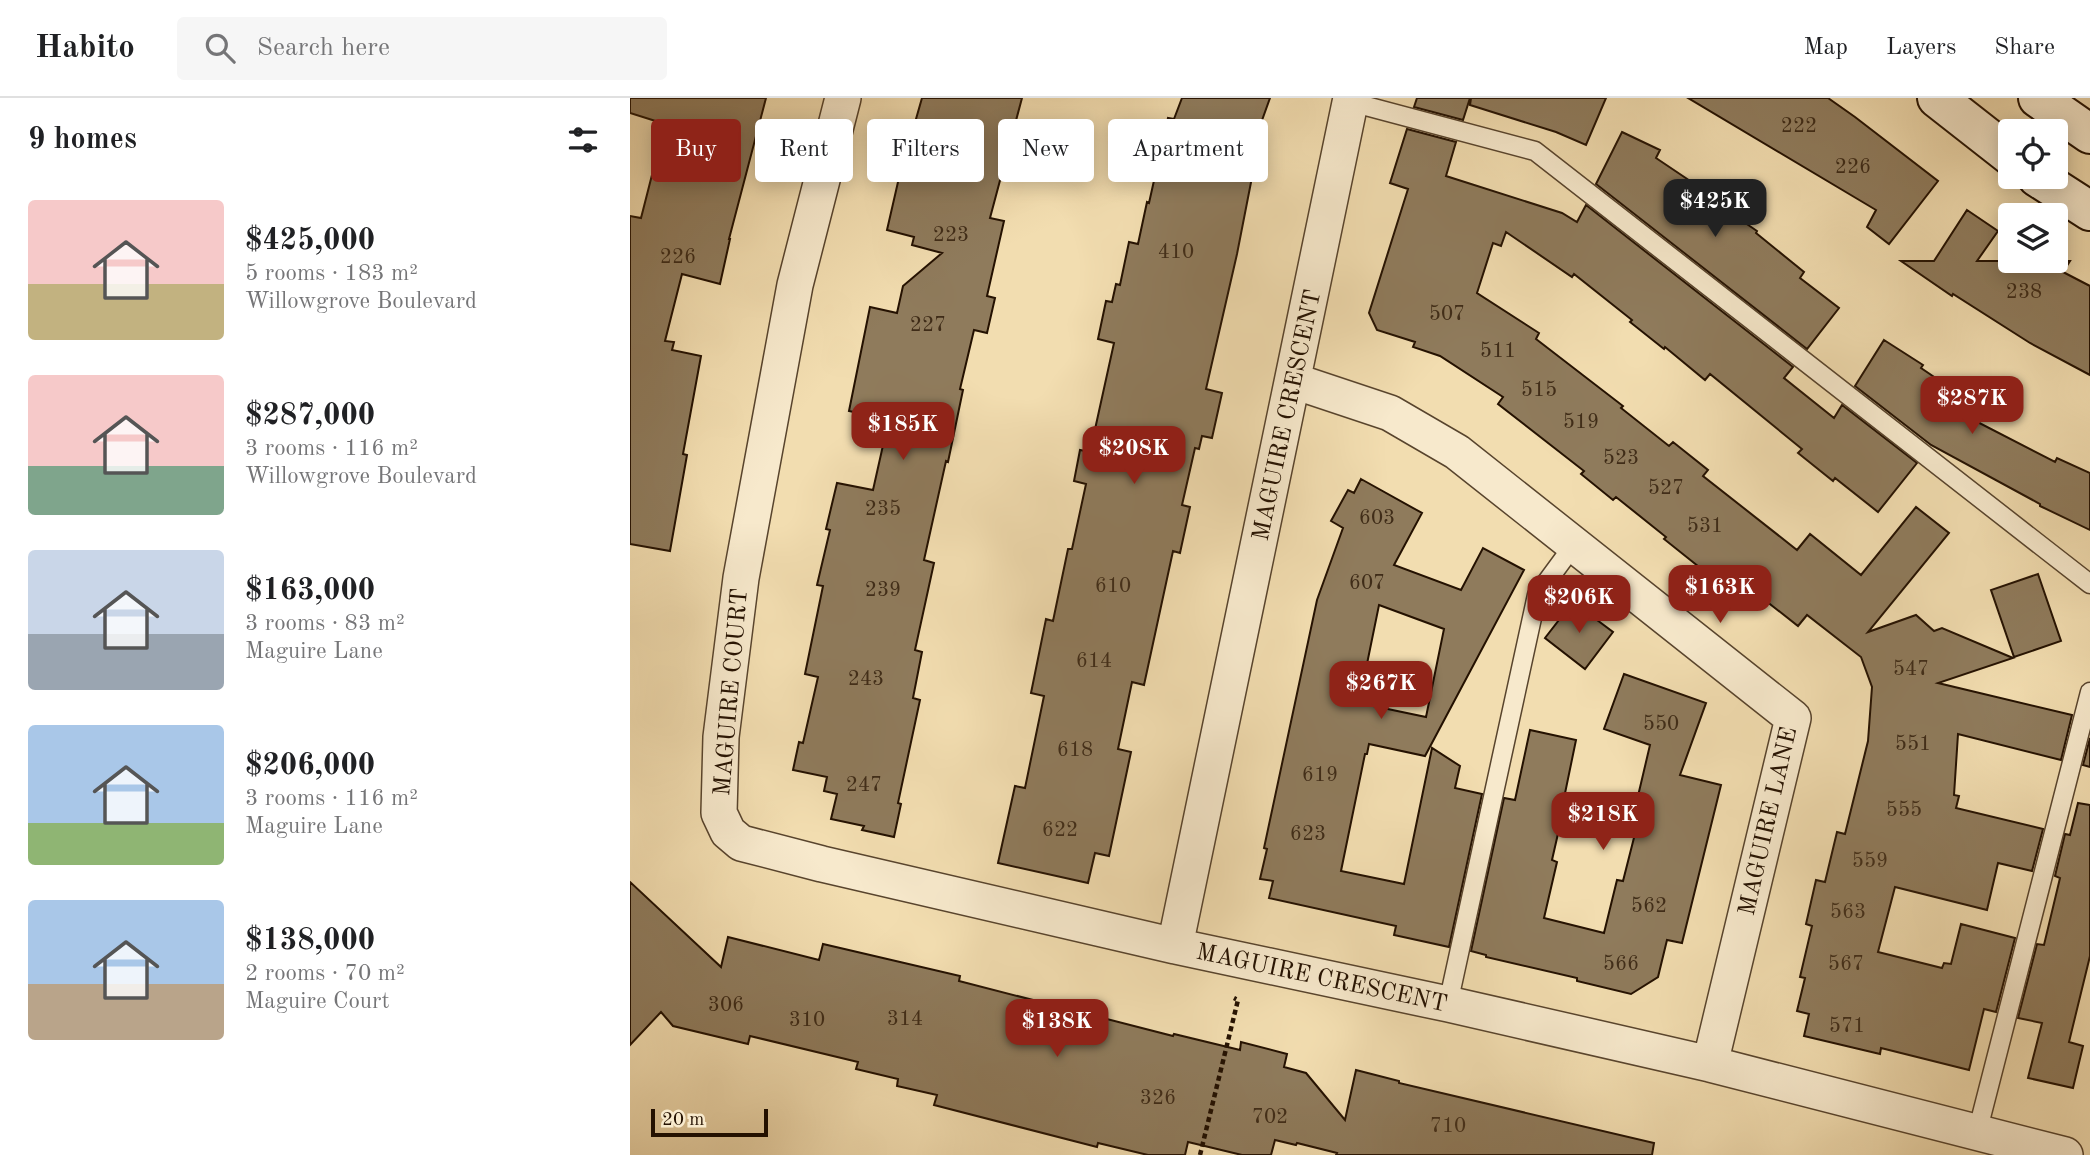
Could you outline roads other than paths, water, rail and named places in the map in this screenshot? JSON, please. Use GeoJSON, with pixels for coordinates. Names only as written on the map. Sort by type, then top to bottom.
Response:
{"type":"FeatureCollection","features":[{"type":"Feature","properties":{"kind":"street","name":"MAGUIRE COURT"},"geometry":{"type":"LineString","coordinates":[[843,98],[795,285],[741,579],[721,737],[719,813],[727,832],[741,843],[1175,946]]}},
{"type":"Feature","properties":{"kind":"street"},"geometry":{"type":"LineString","coordinates":[[1937,98],[1998,146]]}},
{"type":"Feature","properties":{"kind":"street"},"geometry":{"type":"LineString","coordinates":[[2038,98],[2090,134]]}},
{"type":"Feature","properties":{"kind":"street","name":"MAGUIRE CRESCENT"},"geometry":{"type":"LineString","coordinates":[[1351,100],[1175,946],[1448,1004],[1710,1064],[2065,1155]]}},
{"type":"Feature","properties":{"kind":"street"},"geometry":{"type":"LineString","coordinates":[[2056,189],[2090,211]]}},
{"type":"Feature","properties":{"kind":"street","name":"MAGUIRE LANE"},"geometry":{"type":"LineString","coordinates":[[1294,381],[1390,413],[1457,452],[1793,718],[1710,1064]]}},
{"type":"Feature","properties":{"kind":"lane"},"geometry":{"type":"LineString","coordinates":[[1351,100],[1535,151],[2090,584]]}},
{"type":"Feature","properties":{"kind":"lane"},"geometry":{"type":"LineString","coordinates":[[1448,1004],[1537,596],[1573,546]]}},
{"type":"Feature","properties":{"kind":"lane"},"geometry":{"type":"LineString","coordinates":[[1977,1133],[2090,692]]}}]}
